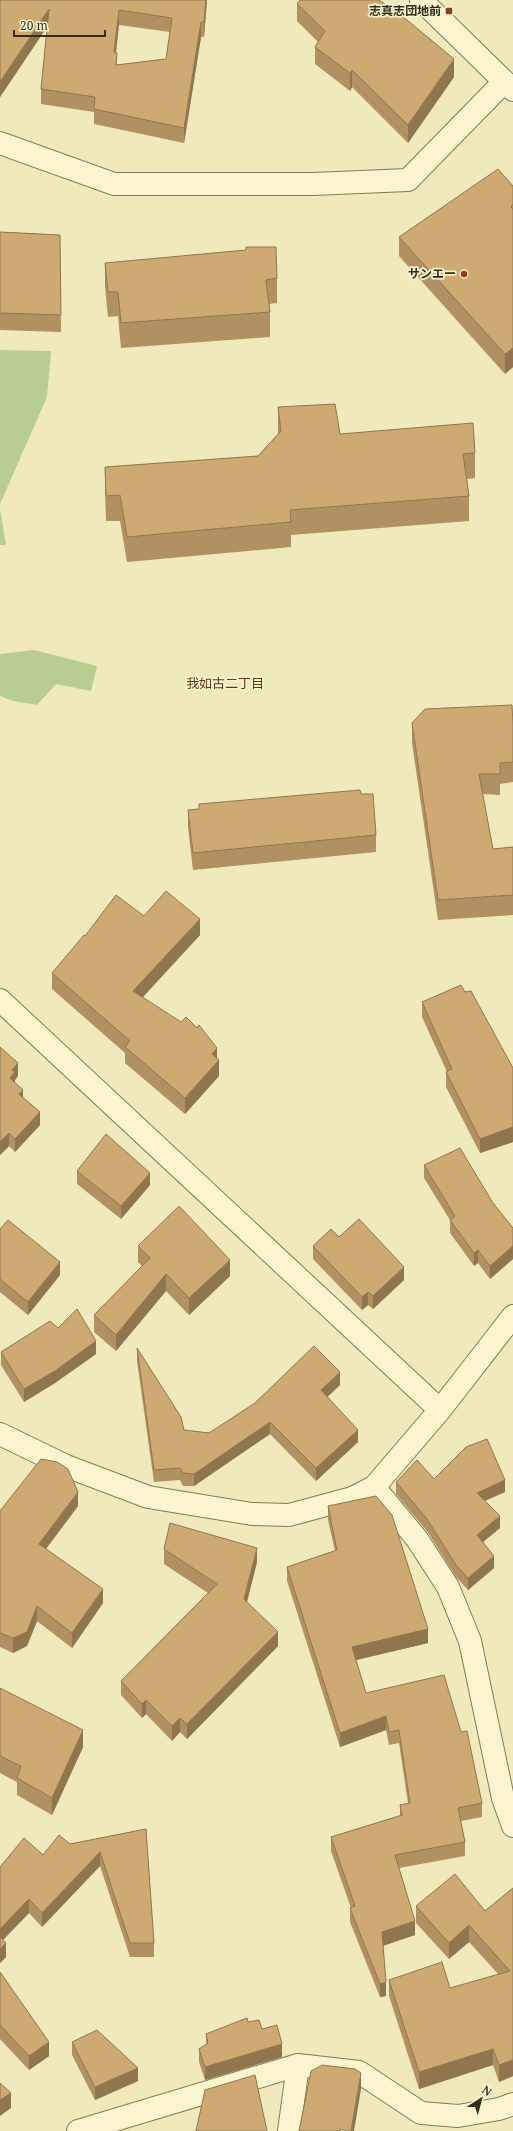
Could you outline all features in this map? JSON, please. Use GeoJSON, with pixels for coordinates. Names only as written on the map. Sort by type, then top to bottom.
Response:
{"type":"FeatureCollection","features":[{"type":"Feature","properties":{"kind":"street"},"geometry":{"type":"LineString","coordinates":[[0,143],[114,184],[313,184],[408,180],[509,86],[421,0]]}},
{"type":"Feature","properties":{"kind":"street"},"geometry":{"type":"LineString","coordinates":[[0,1000],[440,1410]]}},
{"type":"Feature","properties":{"kind":"street"},"geometry":{"type":"LineString","coordinates":[[0,1434],[66,1466],[148,1497],[252,1514],[289,1515],[352,1498],[374,1487],[440,1410],[513,1316]]}},
{"type":"Feature","properties":{"kind":"street"},"geometry":{"type":"LineString","coordinates":[[374,1487],[417,1539],[448,1588],[470,1641],[503,1798],[513,1826]]}},
{"type":"Feature","properties":{"kind":"street"},"geometry":{"type":"LineString","coordinates":[[78,2131],[298,2065],[359,2072],[421,2112],[458,2116],[499,2109],[513,2104]]}},
{"type":"Feature","properties":{"kind":"street"},"geometry":{"type":"LineString","coordinates":[[290,2131],[298,2065]]}},
{"type":"Feature","properties":{"kind":"green space"},"geometry":{"type":"Polygon","coordinates":[[[0,350],[51,351],[47,397],[0,504],[0,350]]]}},
{"type":"Feature","properties":{"kind":"green space"},"geometry":{"type":"Polygon","coordinates":[[[0,509],[6,545],[0,545],[0,509]]]}},
{"type":"Feature","properties":{"kind":"green space"},"geometry":{"type":"Polygon","coordinates":[[[34,650],[97,666],[91,691],[56,684],[37,705],[13,701],[0,696],[0,654],[34,650]]]}},
{"type":"Feature","properties":{"kind":"building"},"geometry":{"type":"Polygon","coordinates":[[[0,0],[206,0],[204,22],[201,22],[184,128],[94,109],[95,97],[41,89],[49,9],[0,82],[0,0]],[[119,10],[114,52],[117,53],[116,65],[166,59],[172,18],[119,10]]]}},
{"type":"Feature","properties":{"kind":"building"},"geometry":{"type":"Polygon","coordinates":[[[300,0],[379,0],[407,20],[454,59],[408,125],[352,70],[350,73],[315,47],[325,31],[297,4],[300,0]]]}},
{"type":"Feature","properties":{"kind":"building","name":"サンエー"},"geometry":{"type":"Polygon","coordinates":[[[498,169],[513,186],[513,205],[511,206],[513,210],[513,348],[505,354],[399,237],[498,169]]]}},
{"type":"Feature","properties":{"kind":"building"},"geometry":{"type":"Polygon","coordinates":[[[0,232],[60,235],[61,315],[0,313],[0,232]]]}},
{"type":"Feature","properties":{"kind":"building"},"geometry":{"type":"Polygon","coordinates":[[[246,247],[276,247],[277,278],[266,280],[270,312],[121,323],[118,292],[108,292],[105,263],[246,250],[246,247]]]}},
{"type":"Feature","properties":{"kind":"building"},"geometry":{"type":"Polygon","coordinates":[[[335,404],[340,434],[473,423],[475,453],[463,454],[469,496],[290,510],[291,522],[127,537],[120,495],[106,496],[105,467],[258,456],[281,431],[278,407],[335,404]]]}},
{"type":"Feature","properties":{"kind":"building"},"geometry":{"type":"Polygon","coordinates":[[[512,705],[513,762],[500,763],[500,774],[479,774],[493,849],[513,847],[513,895],[438,900],[412,723],[425,709],[512,705]]]}},
{"type":"Feature","properties":{"kind":"building"},"geometry":{"type":"Polygon","coordinates":[[[360,790],[361,794],[373,794],[376,835],[193,853],[188,810],[199,809],[199,804],[360,790]]]}},
{"type":"Feature","properties":{"kind":"building"},"geometry":{"type":"Polygon","coordinates":[[[166,891],[200,919],[133,991],[181,1022],[186,1017],[197,1028],[199,1025],[217,1048],[212,1054],[219,1060],[185,1098],[125,1047],[130,1041],[52,973],[84,935],[85,936],[116,895],[144,916],[166,891]]]}},
{"type":"Feature","properties":{"kind":"building"},"geometry":{"type":"Polygon","coordinates":[[[461,985],[465,992],[471,991],[513,1068],[513,1127],[480,1139],[446,1072],[452,1069],[422,1002],[461,985]]]}},
{"type":"Feature","properties":{"kind":"building"},"geometry":{"type":"Polygon","coordinates":[[[0,1047],[18,1063],[12,1070],[15,1072],[10,1078],[23,1090],[19,1094],[40,1112],[15,1139],[9,1133],[0,1142],[0,1047]]]}},
{"type":"Feature","properties":{"kind":"building"},"geometry":{"type":"Polygon","coordinates":[[[106,1134],[150,1173],[121,1206],[77,1171],[106,1134]]]}},
{"type":"Feature","properties":{"kind":"building"},"geometry":{"type":"Polygon","coordinates":[[[460,1148],[493,1203],[513,1228],[513,1246],[490,1266],[478,1250],[474,1253],[450,1220],[455,1216],[424,1165],[460,1148]]]}},
{"type":"Feature","properties":{"kind":"building"},"geometry":{"type":"Polygon","coordinates":[[[179,1206],[230,1260],[189,1298],[166,1274],[116,1335],[94,1315],[150,1258],[138,1246],[179,1206]]]}},
{"type":"Feature","properties":{"kind":"building"},"geometry":{"type":"Polygon","coordinates":[[[359,1219],[404,1267],[373,1296],[368,1292],[362,1297],[313,1246],[331,1229],[339,1237],[359,1219]]]}},
{"type":"Feature","properties":{"kind":"building"},"geometry":{"type":"Polygon","coordinates":[[[8,1220],[60,1262],[28,1302],[0,1279],[0,1229],[8,1220]]]}},
{"type":"Feature","properties":{"kind":"building"},"geometry":{"type":"Polygon","coordinates":[[[77,1309],[96,1341],[55,1371],[24,1389],[1,1352],[50,1321],[58,1328],[77,1309]]]}},
{"type":"Feature","properties":{"kind":"building"},"geometry":{"type":"Polygon","coordinates":[[[314,1346],[340,1372],[321,1390],[358,1430],[316,1468],[270,1422],[194,1474],[183,1473],[180,1468],[154,1470],[137,1348],[181,1417],[184,1430],[209,1433],[255,1403],[314,1346]]]}},
{"type":"Feature","properties":{"kind":"building"},"geometry":{"type":"Polygon","coordinates":[[[487,1439],[505,1480],[477,1493],[500,1516],[477,1535],[494,1556],[468,1578],[456,1565],[427,1519],[396,1482],[417,1460],[434,1479],[466,1447],[487,1439]]]}},
{"type":"Feature","properties":{"kind":"building"},"geometry":{"type":"Polygon","coordinates":[[[41,1459],[57,1462],[68,1469],[78,1492],[39,1544],[103,1589],[72,1633],[37,1606],[27,1632],[13,1638],[0,1633],[0,1511],[41,1459]]]}},
{"type":"Feature","properties":{"kind":"building"},"geometry":{"type":"Polygon","coordinates":[[[376,1496],[392,1515],[428,1629],[352,1647],[366,1693],[444,1675],[461,1732],[467,1731],[482,1803],[458,1808],[465,1842],[395,1855],[415,1921],[382,1932],[386,1982],[380,1984],[350,1908],[355,1906],[331,1837],[402,1815],[400,1805],[410,1803],[399,1730],[389,1732],[386,1716],[340,1733],[287,1567],[337,1550],[328,1506],[376,1496]]]}},
{"type":"Feature","properties":{"kind":"building"},"geometry":{"type":"Polygon","coordinates":[[[170,1523],[257,1548],[244,1599],[278,1632],[187,1724],[180,1718],[172,1726],[146,1700],[142,1704],[121,1681],[217,1584],[164,1549],[170,1523]]]}},
{"type":"Feature","properties":{"kind":"building"},"geometry":{"type":"Polygon","coordinates":[[[0,1688],[83,1730],[52,1798],[17,1778],[21,1766],[0,1756],[0,1688]]]}},
{"type":"Feature","properties":{"kind":"building"},"geometry":{"type":"Polygon","coordinates":[[[146,1829],[154,1943],[130,1943],[100,1852],[42,1913],[29,1899],[0,1929],[0,1867],[24,1838],[43,1855],[59,1835],[70,1844],[146,1829]]]}},
{"type":"Feature","properties":{"kind":"building"},"geometry":{"type":"Polygon","coordinates":[[[455,1874],[485,1911],[513,1888],[513,2060],[499,2065],[493,2049],[419,2072],[389,1980],[442,1962],[450,1988],[510,1971],[469,1925],[449,1943],[416,1906],[455,1874]]]}},
{"type":"Feature","properties":{"kind":"building"},"geometry":{"type":"Polygon","coordinates":[[[0,1937],[6,1943],[0,1949],[0,1937]]]}},
{"type":"Feature","properties":{"kind":"building"},"geometry":{"type":"Polygon","coordinates":[[[0,1972],[49,2042],[29,2056],[0,2025],[0,1972]]]}},
{"type":"Feature","properties":{"kind":"building"},"geometry":{"type":"Polygon","coordinates":[[[247,2018],[248,2022],[259,2020],[262,2029],[277,2025],[282,2044],[205,2067],[199,2049],[208,2043],[206,2034],[247,2018]]]}},
{"type":"Feature","properties":{"kind":"building"},"geometry":{"type":"Polygon","coordinates":[[[97,2030],[138,2068],[95,2087],[72,2042],[97,2030]]]}},
{"type":"Feature","properties":{"kind":"building"},"geometry":{"type":"Polygon","coordinates":[[[322,2065],[355,2069],[361,2073],[351,2131],[340,2129],[340,2131],[299,2131],[311,2071],[322,2065]]]}},
{"type":"Feature","properties":{"kind":"building"},"geometry":{"type":"Polygon","coordinates":[[[255,2075],[267,2131],[196,2131],[205,2090],[255,2075]]]}},
{"type":"Feature","properties":{"kind":"building"},"geometry":{"type":"Polygon","coordinates":[[[0,2083],[11,2093],[0,2100],[0,2083]]]}},
{"type":"Feature","properties":{"kind":"place","name":"志真志団地前"},"geometry":{"type":"Point","coordinates":[449,11]}},
{"type":"Feature","properties":{"kind":"place","name":"サンエー"},"geometry":{"type":"Point","coordinates":[464,274]}},
{"type":"Feature","properties":{"kind":"district","name":"我如古二丁目"},"geometry":{"type":"Point","coordinates":[225,683]}}]}
